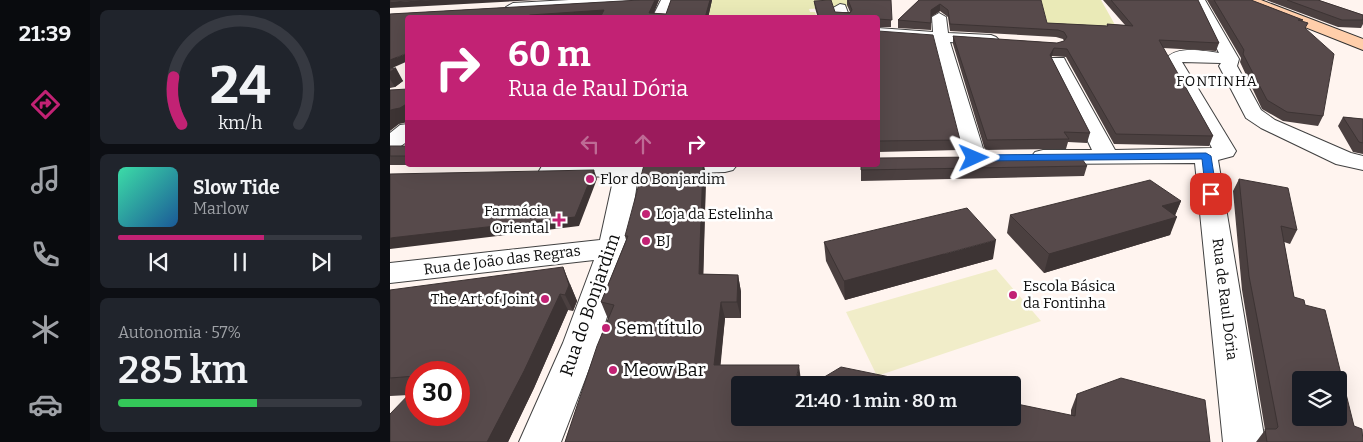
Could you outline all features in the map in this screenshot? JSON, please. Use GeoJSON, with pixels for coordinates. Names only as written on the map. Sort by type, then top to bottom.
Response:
{"type":"FeatureCollection","features":[{"type":"Feature","properties":{"kind":"main road"},"geometry":{"type":"LineString","coordinates":[[1249,0],[1363,45]]}},
{"type":"Feature","properties":{"kind":"street"},"geometry":{"type":"LineString","coordinates":[[496,8],[641,0]]}},
{"type":"Feature","properties":{"kind":"street"},"geometry":{"type":"LineString","coordinates":[[660,15],[668,0]]}},
{"type":"Feature","properties":{"kind":"street"},"geometry":{"type":"LineString","coordinates":[[1199,0],[1231,59]]}},
{"type":"Feature","properties":{"kind":"street"},"geometry":{"type":"LineString","coordinates":[[939,17],[941,37],[974,158]]}},
{"type":"Feature","properties":{"kind":"street"},"geometry":{"type":"LineString","coordinates":[[880,33],[1008,41]]}},
{"type":"Feature","properties":{"kind":"street"},"geometry":{"type":"LineString","coordinates":[[1022,158],[1206,156],[1225,151],[1173,60],[1176,57],[1187,56],[1231,59]]}},
{"type":"Feature","properties":{"kind":"street"},"geometry":{"type":"LineString","coordinates":[[1231,59],[1228,66],[1252,114],[1268,124],[1354,161],[1363,180]]}},
{"type":"Feature","properties":{"kind":"street"},"geometry":{"type":"LineString","coordinates":[[1058,62],[1107,156]]}},
{"type":"Feature","properties":{"kind":"street"},"geometry":{"type":"LineString","coordinates":[[390,143],[405,132]]}},
{"type":"Feature","properties":{"kind":"street","name":"Rua de Raul Dória"},"geometry":{"type":"LineString","coordinates":[[1206,156],[1244,442]]}},
{"type":"Feature","properties":{"kind":"street"},"geometry":{"type":"LineString","coordinates":[[530,172],[612,167]]}},
{"type":"Feature","properties":{"kind":"street","name":"Rua do Bonjardim"},"geometry":{"type":"LineString","coordinates":[[540,442],[581,344],[613,248],[628,167]]}},
{"type":"Feature","properties":{"kind":"street","name":"Rua de João das Regras"},"geometry":{"type":"LineString","coordinates":[[390,273],[613,248]]}},
{"type":"Feature","properties":{"kind":"green space"},"geometry":{"type":"Polygon","coordinates":[[[695,0],[876,0],[873,5],[809,9],[810,12],[815,12],[816,15],[696,15],[695,0]]]}},
{"type":"Feature","properties":{"kind":"green space"},"geometry":{"type":"Polygon","coordinates":[[[1039,0],[1101,0],[1119,32],[1041,30],[1039,0]]]}},
{"type":"Feature","properties":{"kind":"shaded area"},"geometry":{"type":"Polygon","coordinates":[[[996,269],[1041,321],[877,376],[846,312],[996,269]]]}},
{"type":"Feature","properties":{"kind":"building"},"geometry":{"type":"Polygon","coordinates":[[[390,0],[431,0],[390,2],[390,0]]]}},
{"type":"Feature","properties":{"kind":"building"},"geometry":{"type":"Polygon","coordinates":[[[655,0],[649,13],[666,14],[671,0],[710,0],[706,15],[602,15],[604,10],[530,15],[405,15],[405,54],[390,60],[390,14],[655,0]]]}},
{"type":"Feature","properties":{"kind":"building"},"geometry":{"type":"Polygon","coordinates":[[[831,0],[835,12],[850,13],[852,10],[848,0],[891,0],[892,20],[880,19],[880,15],[818,15],[814,1],[831,0]]]}},
{"type":"Feature","properties":{"kind":"building"},"geometry":{"type":"Polygon","coordinates":[[[919,0],[1041,0],[1047,23],[1133,26],[1111,0],[1198,0],[1219,43],[1159,40],[1213,136],[1116,134],[1067,49],[1054,48],[1050,55],[1090,133],[1064,132],[1069,139],[987,140],[953,36],[1057,43],[1064,41],[1067,37],[1064,32],[1058,30],[950,24],[948,10],[940,4],[931,10],[931,23],[898,20],[919,0]]]}},
{"type":"Feature","properties":{"kind":"building"},"geometry":{"type":"Polygon","coordinates":[[[1214,0],[1251,0],[1308,23],[1305,28],[1334,54],[1323,116],[1287,112],[1267,100],[1243,54],[1244,50],[1214,0]]]}},
{"type":"Feature","properties":{"kind":"building"},"geometry":{"type":"Polygon","coordinates":[[[1287,0],[1318,0],[1363,15],[1363,20],[1342,20],[1287,0]]]}},
{"type":"Feature","properties":{"kind":"building"},"geometry":{"type":"Polygon","coordinates":[[[880,31],[933,35],[960,140],[880,141],[880,31]]]}},
{"type":"Feature","properties":{"kind":"building"},"geometry":{"type":"Polygon","coordinates":[[[405,89],[405,105],[390,110],[390,90],[405,89]]]}},
{"type":"Feature","properties":{"kind":"building"},"geometry":{"type":"Polygon","coordinates":[[[1343,117],[1363,119],[1363,143],[1359,142],[1343,117]]]}},
{"type":"Feature","properties":{"kind":"building"},"geometry":{"type":"Polygon","coordinates":[[[390,146],[405,146],[405,156],[390,156],[390,146]]]}},
{"type":"Feature","properties":{"kind":"building"},"geometry":{"type":"Polygon","coordinates":[[[1080,156],[1087,166],[861,170],[861,167],[880,167],[880,158],[1080,156]]]}},
{"type":"Feature","properties":{"kind":"building"},"geometry":{"type":"Polygon","coordinates":[[[643,167],[703,167],[699,274],[738,275],[737,302],[721,302],[714,365],[799,365],[797,376],[731,376],[731,426],[1021,426],[1021,405],[1075,416],[1077,394],[1121,378],[1205,400],[1210,442],[565,442],[597,346],[614,305],[601,302],[628,236],[625,236],[643,167]]]}},
{"type":"Feature","properties":{"kind":"building"},"geometry":{"type":"Polygon","coordinates":[[[594,170],[575,217],[390,238],[390,174],[594,170]]]}},
{"type":"Feature","properties":{"kind":"building"},"geometry":{"type":"Polygon","coordinates":[[[1239,179],[1288,188],[1297,230],[1281,226],[1294,297],[1304,300],[1305,305],[1325,310],[1340,371],[1292,371],[1292,426],[1347,426],[1347,398],[1354,426],[1362,429],[1363,442],[1267,442],[1265,429],[1276,429],[1278,427],[1249,276],[1239,179]]]}},
{"type":"Feature","properties":{"kind":"building"},"geometry":{"type":"Polygon","coordinates":[[[1150,180],[1181,201],[1162,206],[1177,217],[1049,254],[1010,215],[1150,180]]]}},
{"type":"Feature","properties":{"kind":"building"},"geometry":{"type":"Polygon","coordinates":[[[967,208],[996,240],[844,281],[824,242],[967,208]]]}},
{"type":"Feature","properties":{"kind":"building"},"geometry":{"type":"Polygon","coordinates":[[[563,267],[569,285],[565,295],[560,294],[524,371],[487,442],[390,442],[390,414],[405,398],[405,426],[470,426],[470,361],[405,361],[405,377],[390,378],[390,290],[563,267]]]}},
{"type":"Feature","properties":{"kind":"building"},"geometry":{"type":"Polygon","coordinates":[[[841,367],[885,376],[826,376],[841,367]]]}},
{"type":"Feature","properties":{"kind":"place","name":"Flor do Bonjardim"},"geometry":{"type":"Point","coordinates":[590,179]}},
{"type":"Feature","properties":{"kind":"place","name":"Loja da Estelinha"},"geometry":{"type":"Point","coordinates":[646,214]}},
{"type":"Feature","properties":{"kind":"place","name":"Farmácia Oriental"},"geometry":{"type":"Point","coordinates":[559,220]}},
{"type":"Feature","properties":{"kind":"place","name":"BJ"},"geometry":{"type":"Point","coordinates":[646,241]}},
{"type":"Feature","properties":{"kind":"place","name":"Escola Básica da Fontinha"},"geometry":{"type":"Point","coordinates":[1013,295]}},
{"type":"Feature","properties":{"kind":"place","name":"The Art of Joint"},"geometry":{"type":"Point","coordinates":[545,299]}},
{"type":"Feature","properties":{"kind":"place","name":"Sem título"},"geometry":{"type":"Point","coordinates":[606,328]}},
{"type":"Feature","properties":{"kind":"place","name":"Meow Bar"},"geometry":{"type":"Point","coordinates":[613,370]}},
{"type":"Feature","properties":{"kind":"district","name":"FONTINHA"},"geometry":{"type":"Point","coordinates":[1217,81]}},
{"type":"Feature","properties":{"kind":"route"},"geometry":{"type":"LineString","coordinates":[[974,158],[1206,156],[1211,194]]}}]}
